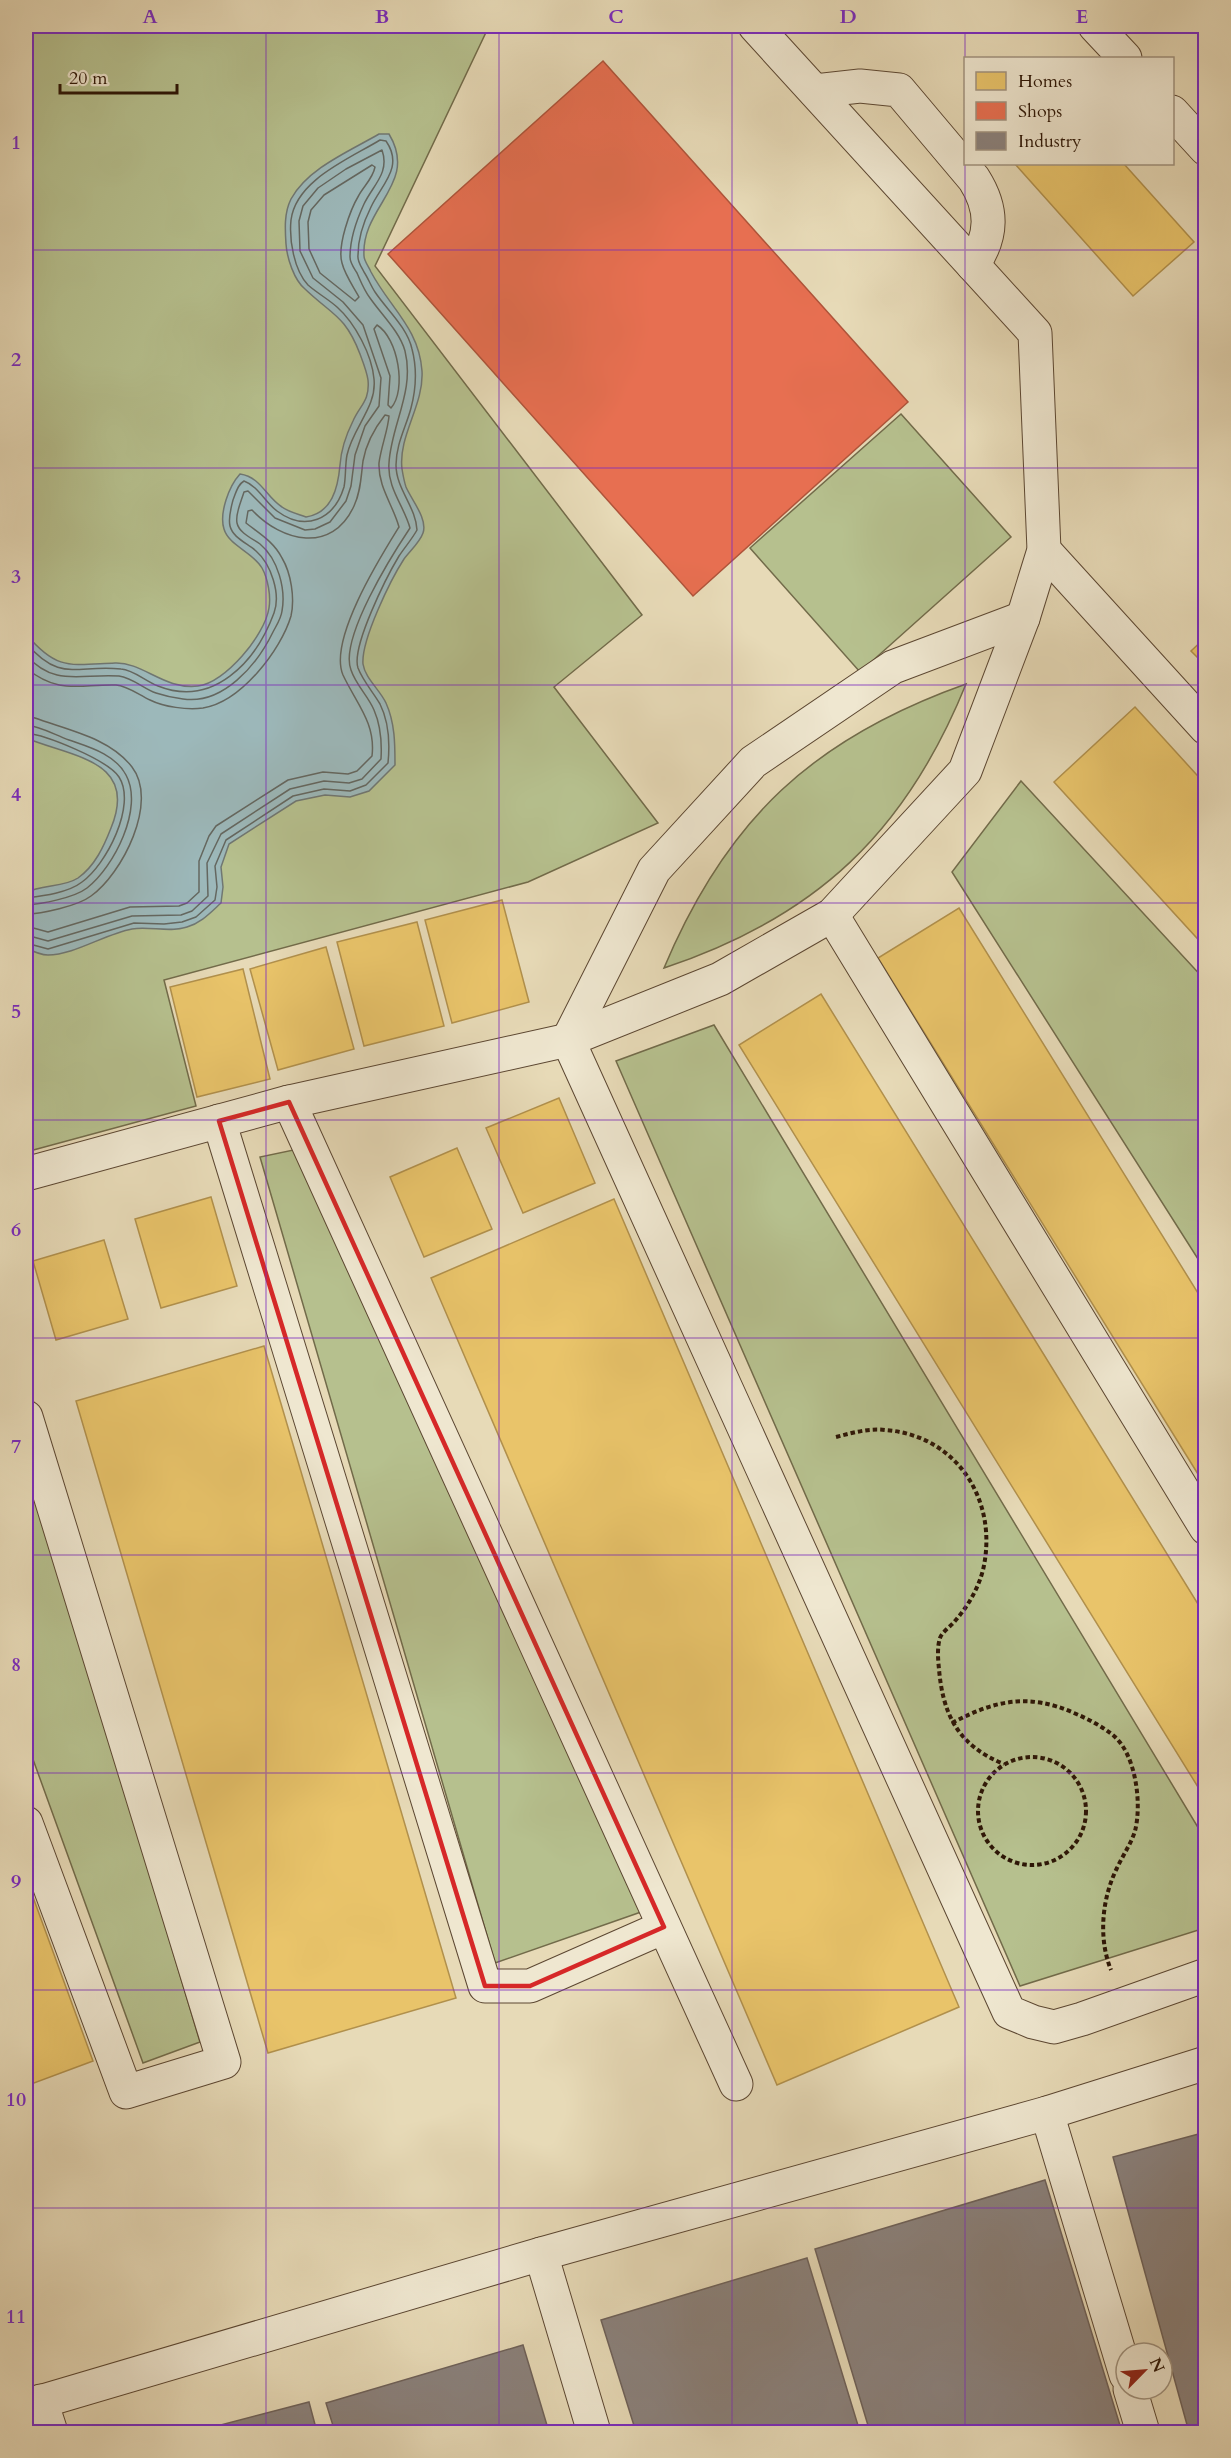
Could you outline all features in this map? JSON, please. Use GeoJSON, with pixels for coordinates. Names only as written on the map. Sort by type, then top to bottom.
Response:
{"type":"FeatureCollection","features":[{"type":"Feature","properties":{"kind":"street"},"geometry":{"type":"LineString","coordinates":[[26,1174],[289,1102],[568,1040],[720,979],[832,915],[965,771],[1023,618],[1044,550],[1035,333],[755,26]]}},
{"type":"Feature","properties":{"kind":"street"},"geometry":{"type":"LineString","coordinates":[[1095,26],[1124,57]]}},
{"type":"Feature","properties":{"kind":"street"},"geometry":{"type":"LineString","coordinates":[[815,91],[860,86],[899,90],[974,179],[983,194],[990,224],[987,239],[973,265]]}},
{"type":"Feature","properties":{"kind":"street"},"geometry":{"type":"LineString","coordinates":[[1174,113],[1206,149]]}},
{"type":"Feature","properties":{"kind":"street"},"geometry":{"type":"LineString","coordinates":[[1044,550],[1206,728]]}},
{"type":"Feature","properties":{"kind":"street"},"geometry":{"type":"LineString","coordinates":[[568,1040],[654,870],[753,762],[892,667],[1023,618]]}},
{"type":"Feature","properties":{"kind":"street"},"geometry":{"type":"LineString","coordinates":[[832,915],[1206,1527]]}},
{"type":"Feature","properties":{"kind":"street"},"geometry":{"type":"LineString","coordinates":[[568,1040],[1009,2012],[1033,2022],[1054,2027],[1206,1975]]}},
{"type":"Feature","properties":{"kind":"street"},"geometry":{"type":"LineString","coordinates":[[289,1102],[736,2084]]}},
{"type":"Feature","properties":{"kind":"street"},"geometry":{"type":"LineString","coordinates":[[219,1121],[485,1986],[530,1986],[664,1927]]}},
{"type":"Feature","properties":{"kind":"street"},"geometry":{"type":"LineString","coordinates":[[26,1416],[224,2062],[126,2092],[26,1823]]}},
{"type":"Feature","properties":{"kind":"street"},"geometry":{"type":"LineString","coordinates":[[51,2433],[33,2404],[541,2254],[1047,2113],[1206,2063]]}},
{"type":"Feature","properties":{"kind":"street"},"geometry":{"type":"LineString","coordinates":[[1047,2113],[1116,2341]]}},
{"type":"Feature","properties":{"kind":"street"},"geometry":{"type":"LineString","coordinates":[[541,2254],[594,2433]]}},
{"type":"Feature","properties":{"kind":"street"},"geometry":{"type":"LineString","coordinates":[[1134,2401],[1143,2433]]}},
{"type":"Feature","properties":{"kind":"path"},"geometry":{"type":"LineString","coordinates":[[836,1437],[860,1431],[884,1430],[909,1434],[932,1444],[962,1468],[973,1484],[981,1501],[986,1524],[983,1570],[975,1592],[965,1609],[940,1636],[938,1659],[940,1682],[952,1723],[962,1737],[988,1758],[1004,1764],[1027,1756],[1044,1757],[1060,1764],[1073,1774],[1082,1788],[1086,1804],[1086,1821],[1081,1837],[1071,1850],[1058,1860],[1042,1865],[1026,1866],[1008,1860],[993,1850],[983,1834],[977,1817],[979,1799],[985,1782],[1004,1764]]}},
{"type":"Feature","properties":{"kind":"path"},"geometry":{"type":"LineString","coordinates":[[952,1723],[988,1707],[1019,1700],[1041,1702],[1090,1720],[1115,1737],[1126,1754],[1134,1773],[1138,1811],[1129,1847],[1116,1869],[1108,1892],[1104,1917],[1108,1963],[1126,2003]]}},
{"type":"Feature","properties":{"kind":"highlighted area"},"geometry":{"type":"Polygon","coordinates":[[[289,1102],[664,1927],[530,1986],[485,1986],[219,1121],[289,1102]]]}},
{"type":"Feature","properties":{"kind":"green space"},"geometry":{"type":"Polygon","coordinates":[[[26,26],[489,26],[375,266],[642,615],[554,687],[658,823],[528,882],[164,980],[196,1106],[26,1152],[26,26]]]}},
{"type":"Feature","properties":{"kind":"green space"},"geometry":{"type":"Polygon","coordinates":[[[901,414],[1011,537],[860,672],[750,548],[901,414]]]}},
{"type":"Feature","properties":{"kind":"green space"},"geometry":{"type":"Polygon","coordinates":[[[966,684],[942,737],[915,784],[884,825],[850,862],[811,895],[767,923],[718,947],[664,968],[689,915],[716,868],[747,826],[782,790],[820,758],[864,730],[912,706],[966,684]]]}},
{"type":"Feature","properties":{"kind":"green space"},"geometry":{"type":"Polygon","coordinates":[[[1021,781],[1205,980],[1205,1270],[952,872],[1021,781]]]}},
{"type":"Feature","properties":{"kind":"green space"},"geometry":{"type":"Polygon","coordinates":[[[714,1025],[1205,1839],[1205,1928],[1020,1986],[616,1061],[714,1025]]]}},
{"type":"Feature","properties":{"kind":"green space"},"geometry":{"type":"Polygon","coordinates":[[[298,1149],[641,1912],[495,1963],[260,1157],[298,1149]]]}},
{"type":"Feature","properties":{"kind":"green space"},"geometry":{"type":"Polygon","coordinates":[[[26,1460],[200,2042],[143,2063],[26,1740],[26,1460]]]}},
{"type":"Feature","properties":{"kind":"water"},"geometry":{"type":"Polygon","coordinates":[[[379,134],[389,134],[396,152],[397,167],[387,195],[365,238],[364,258],[379,285],[410,330],[420,356],[422,371],[422,384],[404,445],[402,469],[405,485],[421,515],[423,533],[404,559],[385,595],[367,640],[363,664],[389,711],[395,741],[395,765],[369,791],[350,797],[325,795],[296,801],[229,844],[221,867],[223,887],[221,903],[197,923],[180,929],[132,929],[68,952],[40,954],[26,948],[26,893],[38,888],[72,881],[84,873],[102,849],[117,805],[116,788],[109,775],[96,765],[26,738],[26,634],[47,654],[65,663],[125,664],[175,684],[186,686],[209,683],[220,676],[252,644],[266,619],[270,603],[269,588],[258,562],[231,540],[224,529],[223,515],[229,492],[240,474],[253,479],[276,503],[288,510],[306,517],[322,510],[328,505],[335,491],[344,443],[366,398],[368,387],[365,367],[349,331],[337,317],[301,285],[294,274],[286,244],[287,210],[298,188],[308,178],[330,161],[379,134]]]}},
{"type":"Feature","properties":{"kind":"building: Homes"},"geometry":{"type":"Polygon","coordinates":[[[1016,165],[1125,165],[1194,242],[1133,296],[1016,165]]]}},
{"type":"Feature","properties":{"kind":"building: Homes"},"geometry":{"type":"Polygon","coordinates":[[[1206,637],[1206,666],[1191,651],[1206,637]]]}},
{"type":"Feature","properties":{"kind":"building: Homes"},"geometry":{"type":"Polygon","coordinates":[[[1135,707],[1206,785],[1206,948],[1054,782],[1135,707]]]}},
{"type":"Feature","properties":{"kind":"building: Homes"},"geometry":{"type":"Polygon","coordinates":[[[502,900],[529,1002],[452,1023],[425,920],[502,900]]]}},
{"type":"Feature","properties":{"kind":"building: Homes"},"geometry":{"type":"Polygon","coordinates":[[[959,908],[1206,1306],[1206,1487],[878,958],[959,908]]]}},
{"type":"Feature","properties":{"kind":"building: Homes"},"geometry":{"type":"Polygon","coordinates":[[[417,922],[444,1026],[364,1046],[337,942],[417,922]]]}},
{"type":"Feature","properties":{"kind":"building: Homes"},"geometry":{"type":"Polygon","coordinates":[[[326,947],[354,1049],[278,1070],[250,969],[326,947]]]}},
{"type":"Feature","properties":{"kind":"building: Homes"},"geometry":{"type":"Polygon","coordinates":[[[243,969],[270,1079],[197,1097],[170,987],[243,969]]]}},
{"type":"Feature","properties":{"kind":"building: Homes"},"geometry":{"type":"Polygon","coordinates":[[[821,994],[1206,1617],[1206,1800],[739,1045],[821,994]]]}},
{"type":"Feature","properties":{"kind":"building: Homes"},"geometry":{"type":"Polygon","coordinates":[[[559,1098],[595,1183],[523,1213],[486,1128],[559,1098]]]}},
{"type":"Feature","properties":{"kind":"building: Homes"},"geometry":{"type":"Polygon","coordinates":[[[457,1148],[492,1229],[424,1257],[390,1177],[457,1148]]]}},
{"type":"Feature","properties":{"kind":"building: Homes"},"geometry":{"type":"Polygon","coordinates":[[[211,1197],[237,1286],[161,1308],[135,1219],[211,1197]]]}},
{"type":"Feature","properties":{"kind":"building: Homes"},"geometry":{"type":"Polygon","coordinates":[[[614,1199],[959,2007],[777,2085],[431,1278],[614,1199]]]}},
{"type":"Feature","properties":{"kind":"building: Homes"},"geometry":{"type":"Polygon","coordinates":[[[104,1240],[128,1319],[56,1340],[33,1261],[104,1240]]]}},
{"type":"Feature","properties":{"kind":"building: Homes"},"geometry":{"type":"Polygon","coordinates":[[[264,1346],[456,1998],[268,2053],[76,1401],[264,1346]]]}},
{"type":"Feature","properties":{"kind":"building: Homes"},"geometry":{"type":"Polygon","coordinates":[[[26,1878],[93,2061],[26,2086],[26,1878]]]}},
{"type":"Feature","properties":{"kind":"building: Shops"},"geometry":{"type":"Polygon","coordinates":[[[603,61],[908,402],[693,596],[388,254],[603,61]]]}},
{"type":"Feature","properties":{"kind":"building: Industry"},"geometry":{"type":"Polygon","coordinates":[[[1206,2132],[1206,2432],[1189,2432],[1174,2378],[1174,2341],[1164,2341],[1113,2157],[1206,2132]]]}},
{"type":"Feature","properties":{"kind":"building: Industry"},"geometry":{"type":"Polygon","coordinates":[[[1045,2180],[1122,2432],[870,2432],[815,2249],[1045,2180]]]}},
{"type":"Feature","properties":{"kind":"building: Industry"},"geometry":{"type":"Polygon","coordinates":[[[807,2258],[860,2432],[636,2432],[601,2320],[807,2258]]]}},
{"type":"Feature","properties":{"kind":"building: Industry"},"geometry":{"type":"Polygon","coordinates":[[[523,2345],[549,2432],[335,2432],[326,2403],[523,2345]]]}},
{"type":"Feature","properties":{"kind":"building: Industry"},"geometry":{"type":"Polygon","coordinates":[[[309,2402],[317,2432],[194,2432],[309,2402]]]}}]}
